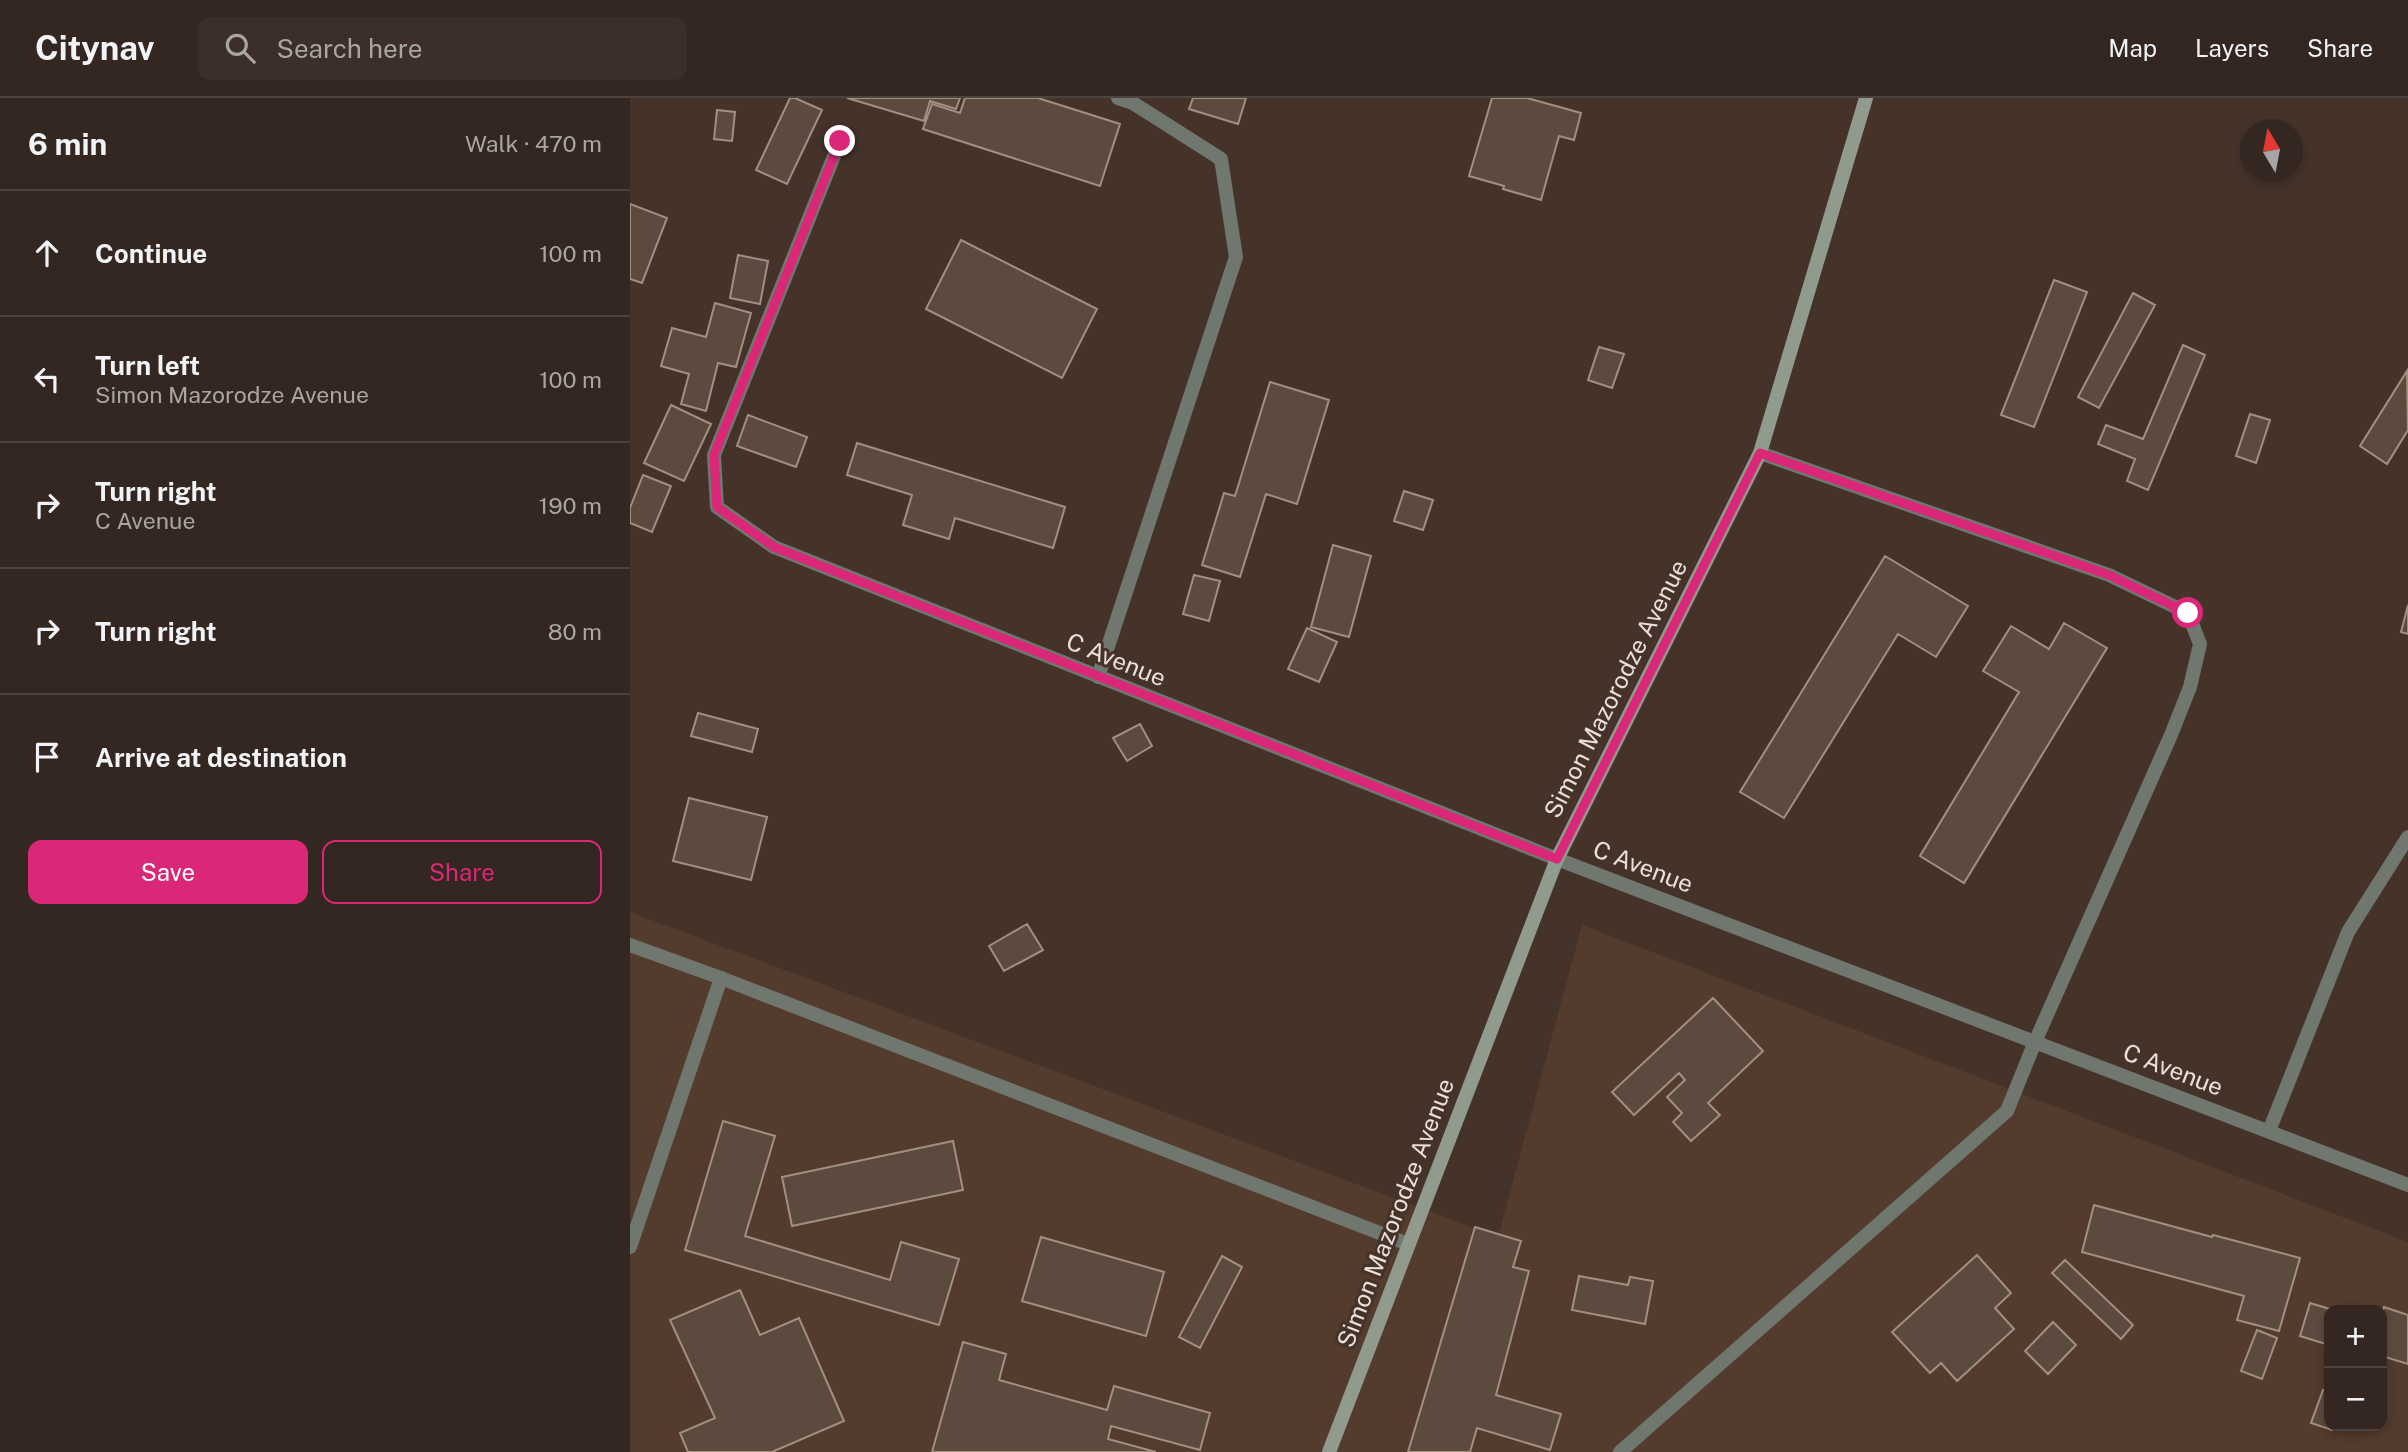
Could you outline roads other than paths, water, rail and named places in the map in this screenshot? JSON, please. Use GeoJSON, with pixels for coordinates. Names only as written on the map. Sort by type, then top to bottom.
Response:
{"type":"FeatureCollection","features":[{"type":"Feature","properties":{"kind":"main road","name":"Simon Mazorodze Avenue"},"geometry":{"type":"LineString","coordinates":[[1329,1452],[1557,859],[1760,453],[1866,98]]}},
{"type":"Feature","properties":{"kind":"street"},"geometry":{"type":"LineString","coordinates":[[1098,677],[1236,257],[1221,159],[1133,103],[1118,98]]}},
{"type":"Feature","properties":{"kind":"street","name":"C Avenue"},"geometry":{"type":"LineString","coordinates":[[840,141],[714,455],[717,507],[774,547],[1557,859],[2408,1185]]}},
{"type":"Feature","properties":{"kind":"street"},"geometry":{"type":"LineString","coordinates":[[1620,1452],[2007,1111],[2171,735],[2190,687],[2200,644],[2188,613],[2109,575],[1760,453]]}},
{"type":"Feature","properties":{"kind":"street"},"geometry":{"type":"LineString","coordinates":[[2269,1131],[2348,932],[2408,837]]}},
{"type":"Feature","properties":{"kind":"street"},"geometry":{"type":"LineString","coordinates":[[630,945],[1408,1244]]}},
{"type":"Feature","properties":{"kind":"street"},"geometry":{"type":"LineString","coordinates":[[630,1247],[721,978]]}}]}
